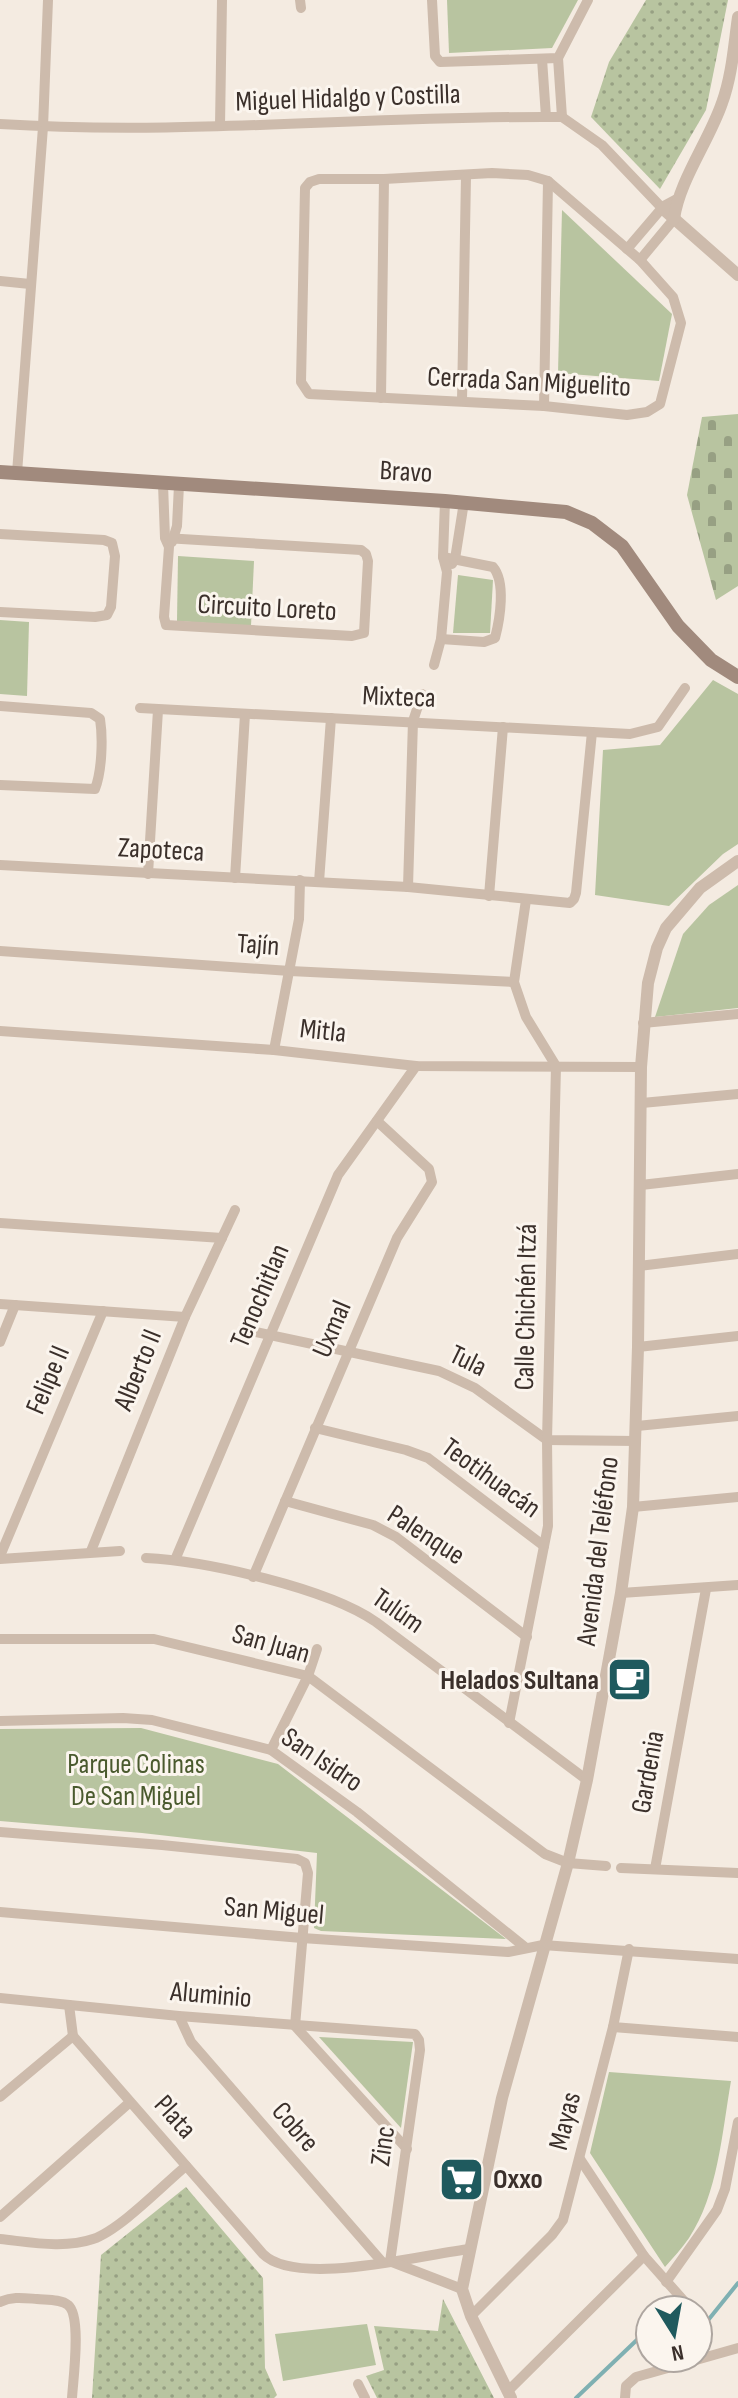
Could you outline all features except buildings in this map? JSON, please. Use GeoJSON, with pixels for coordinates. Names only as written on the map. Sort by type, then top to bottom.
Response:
{"type":"FeatureCollection","features":[{"type":"Feature","properties":{"kind":"main road","name":"Bravo"},"geometry":{"type":"LineString","coordinates":[[0,472],[464,502],[566,512],[592,523],[622,546],[678,626],[711,660],[738,677]]}},
{"type":"Feature","properties":{"kind":"street"},"geometry":{"type":"LineString","coordinates":[[17,473],[43,127],[48,0]]}},
{"type":"Feature","properties":{"kind":"street"},"geometry":{"type":"LineString","coordinates":[[220,126],[222,0]]}},
{"type":"Feature","properties":{"kind":"street"},"geometry":{"type":"LineString","coordinates":[[432,0],[438,61],[558,58]]}},
{"type":"Feature","properties":{"kind":"street"},"geometry":{"type":"LineString","coordinates":[[588,0],[558,58],[562,117],[602,145],[662,208],[738,275]]}},
{"type":"Feature","properties":{"kind":"street"},"geometry":{"type":"LineString","coordinates":[[640,260],[674,219],[677,200],[722,103],[738,17]]}},
{"type":"Feature","properties":{"kind":"street"},"geometry":{"type":"LineString","coordinates":[[542,59],[546,117]]}},
{"type":"Feature","properties":{"kind":"street","name":"Miguel Hidalgo y Costilla"},"geometry":{"type":"LineString","coordinates":[[0,124],[43,127],[220,126],[562,117]]}},
{"type":"Feature","properties":{"kind":"street","name":"Cerrada San Miguelito"},"geometry":{"type":"LineString","coordinates":[[492,173],[528,175],[548,181],[640,260],[673,297],[680,316],[676,350],[660,404],[647,412],[627,415],[462,401],[315,396],[306,391],[301,382],[305,188],[319,179],[466,176],[492,173]]}},
{"type":"Feature","properties":{"kind":"street"},"geometry":{"type":"LineString","coordinates":[[462,401],[466,176]]}},
{"type":"Feature","properties":{"kind":"street"},"geometry":{"type":"LineString","coordinates":[[381,398],[384,179]]}},
{"type":"Feature","properties":{"kind":"street"},"geometry":{"type":"LineString","coordinates":[[544,406],[548,181]]}},
{"type":"Feature","properties":{"kind":"street"},"geometry":{"type":"LineString","coordinates":[[627,249],[662,208],[677,200]]}},
{"type":"Feature","properties":{"kind":"street"},"geometry":{"type":"LineString","coordinates":[[0,281],[30,284]]}},
{"type":"Feature","properties":{"kind":"street"},"geometry":{"type":"LineString","coordinates":[[170,541],[171,484]]}},
{"type":"Feature","properties":{"kind":"street"},"geometry":{"type":"LineString","coordinates":[[434,665],[441,639],[447,572],[443,557],[445,501]]}},
{"type":"Feature","properties":{"kind":"street"},"geometry":{"type":"LineString","coordinates":[[447,572],[455,559],[464,502]]}},
{"type":"Feature","properties":{"kind":"street"},"geometry":{"type":"LineString","coordinates":[[0,534],[104,540],[112,543],[115,556],[111,607],[107,615],[0,612]]}},
{"type":"Feature","properties":{"kind":"street","name":"Circuito Loreto"},"geometry":{"type":"LineString","coordinates":[[170,541],[363,551],[368,561],[364,633],[352,636],[168,626],[164,624],[164,617],[170,541]]}},
{"type":"Feature","properties":{"kind":"street"},"geometry":{"type":"LineString","coordinates":[[441,639],[492,640],[497,635],[500,583],[497,570],[493,567],[443,557]]}},
{"type":"Feature","properties":{"kind":"street","name":"Mixteca"},"geometry":{"type":"LineString","coordinates":[[140,708],[630,734],[655,729],[685,688]]}},
{"type":"Feature","properties":{"kind":"street"},"geometry":{"type":"LineString","coordinates":[[408,887],[413,721],[422,694]]}},
{"type":"Feature","properties":{"kind":"street"},"geometry":{"type":"LineString","coordinates":[[0,706],[91,713],[97,715],[101,728],[95,789],[0,785]]}},
{"type":"Feature","properties":{"kind":"street"},"geometry":{"type":"LineString","coordinates":[[148,874],[158,710]]}},
{"type":"Feature","properties":{"kind":"street"},"geometry":{"type":"LineString","coordinates":[[235,878],[245,714]]}},
{"type":"Feature","properties":{"kind":"street"},"geometry":{"type":"LineString","coordinates":[[319,882],[331,718]]}},
{"type":"Feature","properties":{"kind":"street"},"geometry":{"type":"LineString","coordinates":[[489,896],[503,727]]}},
{"type":"Feature","properties":{"kind":"street","name":"Zapoteca"},"geometry":{"type":"LineString","coordinates":[[0,865],[408,887],[570,903],[576,893],[592,732]]}},
{"type":"Feature","properties":{"kind":"street","name":"Avenida del Teléfono"},"geometry":{"type":"LineString","coordinates":[[510,2394],[471,2316],[462,2289],[502,2098],[568,1863],[587,1780],[621,1593],[633,1507],[637,1426],[641,1067],[648,983],[666,928],[700,888],[738,861]]}},
{"type":"Feature","properties":{"kind":"street"},"geometry":{"type":"LineString","coordinates":[[274,1050],[299,919],[300,880]]}},
{"type":"Feature","properties":{"kind":"street"},"geometry":{"type":"LineString","coordinates":[[526,900],[514,982],[526,1017],[556,1066]]}},
{"type":"Feature","properties":{"kind":"street","name":"Tajín"},"geometry":{"type":"LineString","coordinates":[[0,951],[290,971],[514,982]]}},
{"type":"Feature","properties":{"kind":"street"},"geometry":{"type":"LineString","coordinates":[[643,1023],[738,1014]]}},
{"type":"Feature","properties":{"kind":"street","name":"Mitla"},"geometry":{"type":"LineString","coordinates":[[0,1031],[274,1050],[416,1066],[641,1067]]}},
{"type":"Feature","properties":{"kind":"street","name":"Tenochitlan"},"geometry":{"type":"LineString","coordinates":[[175,1560],[338,1175],[416,1066]]}},
{"type":"Feature","properties":{"kind":"street","name":"Calle Chichén Itzá"},"geometry":{"type":"LineString","coordinates":[[509,1723],[548,1526],[547,1440],[556,1066]]}},
{"type":"Feature","properties":{"kind":"street"},"geometry":{"type":"LineString","coordinates":[[642,1103],[738,1094]]}},
{"type":"Feature","properties":{"kind":"street","name":"Uxmal"},"geometry":{"type":"LineString","coordinates":[[253,1577],[397,1238],[432,1182],[429,1169],[377,1121]]}},
{"type":"Feature","properties":{"kind":"street"},"geometry":{"type":"LineString","coordinates":[[641,1185],[738,1174]]}},
{"type":"Feature","properties":{"kind":"street","name":"Alberto II"},"geometry":{"type":"LineString","coordinates":[[91,1551],[185,1317],[235,1210]]}},
{"type":"Feature","properties":{"kind":"street"},"geometry":{"type":"LineString","coordinates":[[0,1223],[222,1238]]}},
{"type":"Feature","properties":{"kind":"street"},"geometry":{"type":"LineString","coordinates":[[639,1266],[738,1254]]}},
{"type":"Feature","properties":{"kind":"street"},"geometry":{"type":"LineString","coordinates":[[0,1304],[185,1317]]}},
{"type":"Feature","properties":{"kind":"street"},"geometry":{"type":"LineString","coordinates":[[0,1342],[15,1305]]}},
{"type":"Feature","properties":{"kind":"street","name":"Felipe II"},"geometry":{"type":"LineString","coordinates":[[0,1557],[103,1311]]}},
{"type":"Feature","properties":{"kind":"street","name":"Tula"},"geometry":{"type":"LineString","coordinates":[[246,1330],[439,1371],[459,1379],[547,1440]]}},
{"type":"Feature","properties":{"kind":"street"},"geometry":{"type":"LineString","coordinates":[[638,1347],[738,1336]]}},
{"type":"Feature","properties":{"kind":"street"},"geometry":{"type":"LineString","coordinates":[[637,1426],[738,1416]]}},
{"type":"Feature","properties":{"kind":"street","name":"Teotihuacán"},"geometry":{"type":"LineString","coordinates":[[315,1428],[428,1458],[544,1546]]}},
{"type":"Feature","properties":{"kind":"street"},"geometry":{"type":"LineString","coordinates":[[547,1440],[636,1441]]}},
{"type":"Feature","properties":{"kind":"street"},"geometry":{"type":"LineString","coordinates":[[633,1507],[738,1497]]}},
{"type":"Feature","properties":{"kind":"street","name":"Palenque"},"geometry":{"type":"LineString","coordinates":[[285,1501],[373,1525],[396,1537],[527,1637]]}},
{"type":"Feature","properties":{"kind":"street"},"geometry":{"type":"LineString","coordinates":[[0,1557],[69,1556],[91,1551],[120,1551]]}},
{"type":"Feature","properties":{"kind":"street","name":"Tulúm"},"geometry":{"type":"LineString","coordinates":[[146,1558],[175,1560],[253,1577],[338,1601],[366,1614],[587,1780]]}},
{"type":"Feature","properties":{"kind":"street"},"geometry":{"type":"LineString","coordinates":[[621,1593],[738,1585]]}},
{"type":"Feature","properties":{"kind":"street","name":"Gardenia"},"geometry":{"type":"LineString","coordinates":[[655,1869],[706,1589]]}},
{"type":"Feature","properties":{"kind":"street","name":"San Juan"},"geometry":{"type":"LineString","coordinates":[[0,1639],[154,1639],[308,1676],[545,1854],[568,1863]]}},
{"type":"Feature","properties":{"kind":"street"},"geometry":{"type":"LineString","coordinates":[[271,1750],[308,1676],[317,1649]]}},
{"type":"Feature","properties":{"kind":"street","name":"San Isidro"},"geometry":{"type":"LineString","coordinates":[[0,1721],[152,1720],[271,1750],[357,1812],[526,1948]]}},
{"type":"Feature","properties":{"kind":"street"},"geometry":{"type":"LineString","coordinates":[[0,1832],[162,1845],[301,1860],[305,1863],[308,1873],[295,2026],[407,2149]]}},
{"type":"Feature","properties":{"kind":"street"},"geometry":{"type":"LineString","coordinates":[[568,1863],[606,1866]]}},
{"type":"Feature","properties":{"kind":"street"},"geometry":{"type":"LineString","coordinates":[[621,1868],[737,1870]]}},
{"type":"Feature","properties":{"kind":"street","name":"San Miguel"},"geometry":{"type":"LineString","coordinates":[[0,1912],[508,1952],[543,1945],[738,1959]]}},
{"type":"Feature","properties":{"kind":"street","name":"Mayas"},"geometry":{"type":"LineString","coordinates":[[471,2316],[552,2235],[563,2220],[613,2027],[629,1949]]}},
{"type":"Feature","properties":{"kind":"street","name":"Aluminio"},"geometry":{"type":"LineString","coordinates":[[0,1998],[295,2026],[405,2032],[418,2036]]}},
{"type":"Feature","properties":{"kind":"street"},"geometry":{"type":"LineString","coordinates":[[0,2097],[73,2036],[69,2005]]}},
{"type":"Feature","properties":{"kind":"street","name":"Cobre"},"geometry":{"type":"LineString","coordinates":[[179,2016],[191,2042],[387,2262],[462,2289]]}},
{"type":"Feature","properties":{"kind":"street"},"geometry":{"type":"LineString","coordinates":[[613,2027],[738,2037]]}},
{"type":"Feature","properties":{"kind":"street","name":"Plata"},"geometry":{"type":"LineString","coordinates":[[73,2036],[263,2254]]}},
{"type":"Feature","properties":{"kind":"street","name":"Zinc"},"geometry":{"type":"LineString","coordinates":[[387,2262],[407,2149],[420,2050],[418,2036]]}},
{"type":"Feature","properties":{"kind":"street"},"geometry":{"type":"LineString","coordinates":[[0,2217],[129,2103]]}},
{"type":"Feature","properties":{"kind":"street"},"geometry":{"type":"LineString","coordinates":[[666,2282],[717,2210],[725,2189],[738,2122]]}},
{"type":"Feature","properties":{"kind":"street"},"geometry":{"type":"LineString","coordinates":[[580,2159],[644,2256],[677,2294]]}},
{"type":"Feature","properties":{"kind":"street"},"geometry":{"type":"LineString","coordinates":[[0,2239],[55,2244],[92,2240],[105,2234],[186,2166]]}},
{"type":"Feature","properties":{"kind":"street","name":"Cobre"},"geometry":{"type":"LineString","coordinates":[[263,2254],[274,2263],[293,2267],[347,2267],[470,2249]]}},
{"type":"Feature","properties":{"kind":"street"},"geometry":{"type":"LineString","coordinates":[[510,2394],[644,2256]]}},
{"type":"Feature","properties":{"kind":"street"},"geometry":{"type":"LineString","coordinates":[[0,2302],[14,2298],[58,2301],[71,2308],[75,2326],[72,2398]]}},
{"type":"Feature","properties":{"kind":"street"},"geometry":{"type":"LineString","coordinates":[[625,2398],[626,2386],[636,2377],[738,2348]]}},
{"type":"Feature","properties":{"kind":"street"},"geometry":{"type":"LineString","coordinates":[[358,2384],[365,2398]]}},
{"type":"Feature","properties":{"kind":"green space"},"geometry":{"type":"Polygon","coordinates":[[[447,0],[578,0],[552,48],[449,53],[447,0]]]}},
{"type":"Feature","properties":{"kind":"green space"},"geometry":{"type":"Polygon","coordinates":[[[646,0],[728,0],[706,110],[660,189],[591,117],[609,62],[646,0]]]}},
{"type":"Feature","properties":{"kind":"green space"},"geometry":{"type":"Polygon","coordinates":[[[562,210],[672,314],[659,381],[558,373],[562,210]]]}},
{"type":"Feature","properties":{"kind":"green space"},"geometry":{"type":"Polygon","coordinates":[[[738,414],[738,586],[716,600],[687,495],[702,417],[738,414]]]}},
{"type":"Feature","properties":{"kind":"green space"},"geometry":{"type":"Polygon","coordinates":[[[178,556],[254,561],[251,626],[177,621],[178,556]]]}},
{"type":"Feature","properties":{"kind":"green space"},"geometry":{"type":"Polygon","coordinates":[[[458,575],[493,580],[490,633],[453,633],[458,575]]]}},
{"type":"Feature","properties":{"kind":"green space"},"geometry":{"type":"Polygon","coordinates":[[[0,620],[29,622],[27,696],[0,694],[0,620]]]}},
{"type":"Feature","properties":{"kind":"green space"},"geometry":{"type":"Polygon","coordinates":[[[713,680],[738,694],[738,844],[723,854],[669,906],[595,895],[603,750],[660,745],[713,680]]]}},
{"type":"Feature","properties":{"kind":"green space"},"geometry":{"type":"Polygon","coordinates":[[[738,885],[738,1008],[655,1017],[683,934],[709,905],[738,885]]]}},
{"type":"Feature","properties":{"kind":"green space","name":"Parque Colinas De San Miguel"},"geometry":{"type":"Polygon","coordinates":[[[141,1728],[278,1764],[506,1939],[321,1931],[314,1928],[317,1853],[0,1821],[0,1729],[141,1728]]]}},
{"type":"Feature","properties":{"kind":"green space"},"geometry":{"type":"Polygon","coordinates":[[[319,2037],[413,2042],[401,2128],[319,2037]]]}},
{"type":"Feature","properties":{"kind":"green space"},"geometry":{"type":"Polygon","coordinates":[[[609,2072],[731,2081],[718,2162],[707,2202],[689,2238],[665,2267],[590,2153],[609,2072]]]}},
{"type":"Feature","properties":{"kind":"green space"},"geometry":{"type":"Polygon","coordinates":[[[186,2187],[263,2278],[265,2368],[277,2395],[274,2398],[92,2398],[101,2255],[186,2187]]]}},
{"type":"Feature","properties":{"kind":"green space"},"geometry":{"type":"Polygon","coordinates":[[[443,2299],[494,2398],[377,2398],[366,2376],[384,2370],[374,2326],[438,2331],[443,2299]]]}},
{"type":"Feature","properties":{"kind":"green space"},"geometry":{"type":"Polygon","coordinates":[[[367,2324],[376,2365],[283,2381],[275,2334],[367,2324]]]}},
{"type":"Feature","properties":{"kind":"waterway"},"geometry":{"type":"LineString","coordinates":[[714,2313],[738,2283]]}},
{"type":"Feature","properties":{"kind":"waterway"},"geometry":{"type":"LineString","coordinates":[[576,2398],[634,2343]]}},
{"type":"Feature","properties":{"kind":"place","name":"Helados Sultana"},"geometry":{"type":"Point","coordinates":[630,1680]}},
{"type":"Feature","properties":{"kind":"place","name":"Oxxo"},"geometry":{"type":"Point","coordinates":[462,2179]}}]}
